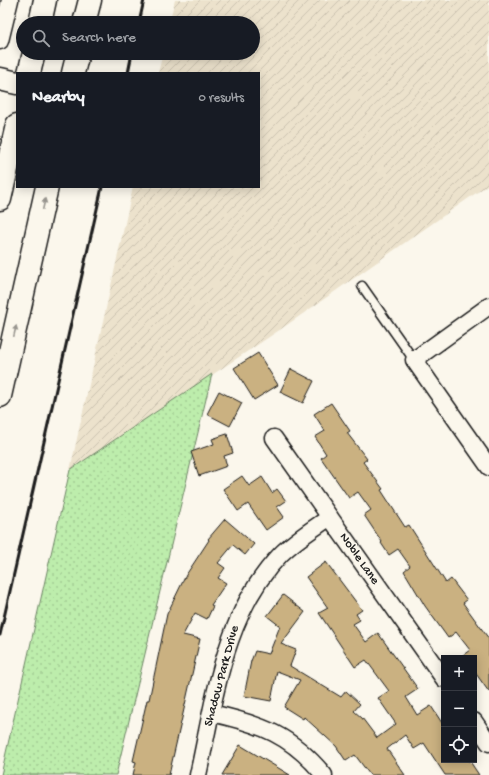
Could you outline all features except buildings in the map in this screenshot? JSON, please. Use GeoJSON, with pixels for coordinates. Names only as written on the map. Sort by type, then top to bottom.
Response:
{"type":"FeatureCollection","features":[{"type":"Feature","properties":{"kind":"main road"},"geometry":{"type":"LineString","coordinates":[[42,16],[45,0]]}},
{"type":"Feature","properties":{"kind":"main road"},"geometry":{"type":"LineString","coordinates":[[86,16],[90,0]]}},
{"type":"Feature","properties":{"kind":"main road"},"geometry":{"type":"LineString","coordinates":[[29,72],[32,60]]}},
{"type":"Feature","properties":{"kind":"main road"},"geometry":{"type":"LineString","coordinates":[[73,72],[76,60]]}},
{"type":"Feature","properties":{"kind":"main road"},"geometry":{"type":"LineString","coordinates":[[0,79],[16,83]]}},
{"type":"Feature","properties":{"kind":"main road"},"geometry":{"type":"LineString","coordinates":[[0,199],[16,129]]}},
{"type":"Feature","properties":{"kind":"main road"},"geometry":{"type":"LineString","coordinates":[[0,396],[47,188]]}},
{"type":"Feature","properties":{"kind":"street"},"geometry":{"type":"LineString","coordinates":[[0,42],[10,0]]}},
{"type":"Feature","properties":{"kind":"street"},"geometry":{"type":"LineString","coordinates":[[489,306],[414,360],[489,467]]}},
{"type":"Feature","properties":{"kind":"street","name":"Noble Lane"},"geometry":{"type":"LineString","coordinates":[[274,438],[441,675]]}},
{"type":"Feature","properties":{"kind":"street","name":"Shadow Park Drive"},"geometry":{"type":"LineString","coordinates":[[198,775],[211,713],[228,645],[244,605],[266,572],[282,553],[330,517]]}},
{"type":"Feature","properties":{"kind":"street"},"geometry":{"type":"LineString","coordinates":[[211,713],[253,723],[274,733],[304,753],[324,775]]}},
{"type":"Feature","properties":{"kind":"street"},"geometry":{"type":"LineString","coordinates":[[477,725],[489,743]]}},
{"type":"Feature","properties":{"kind":"lane"},"geometry":{"type":"LineString","coordinates":[[362,286],[414,360]]}},
{"type":"Feature","properties":{"kind":"shaded area"},"geometry":{"type":"Polygon","coordinates":[[[175,0],[489,0],[489,184],[281,329],[70,470],[133,188],[260,188],[260,72],[158,72],[161,60],[260,60],[260,16],[171,16],[175,0]]]}},
{"type":"Feature","properties":{"kind":"green space"},"geometry":{"type":"Polygon","coordinates":[[[212,374],[116,775],[1,775],[70,470],[212,374]]]}},
{"type":"Feature","properties":{"kind":"railway"},"geometry":{"type":"LineString","coordinates":[[141,16],[144,0]]}},
{"type":"Feature","properties":{"kind":"railway"},"geometry":{"type":"LineString","coordinates":[[128,72],[131,60]]}},
{"type":"Feature","properties":{"kind":"railway"},"geometry":{"type":"LineString","coordinates":[[0,635],[102,188]]}}]}
